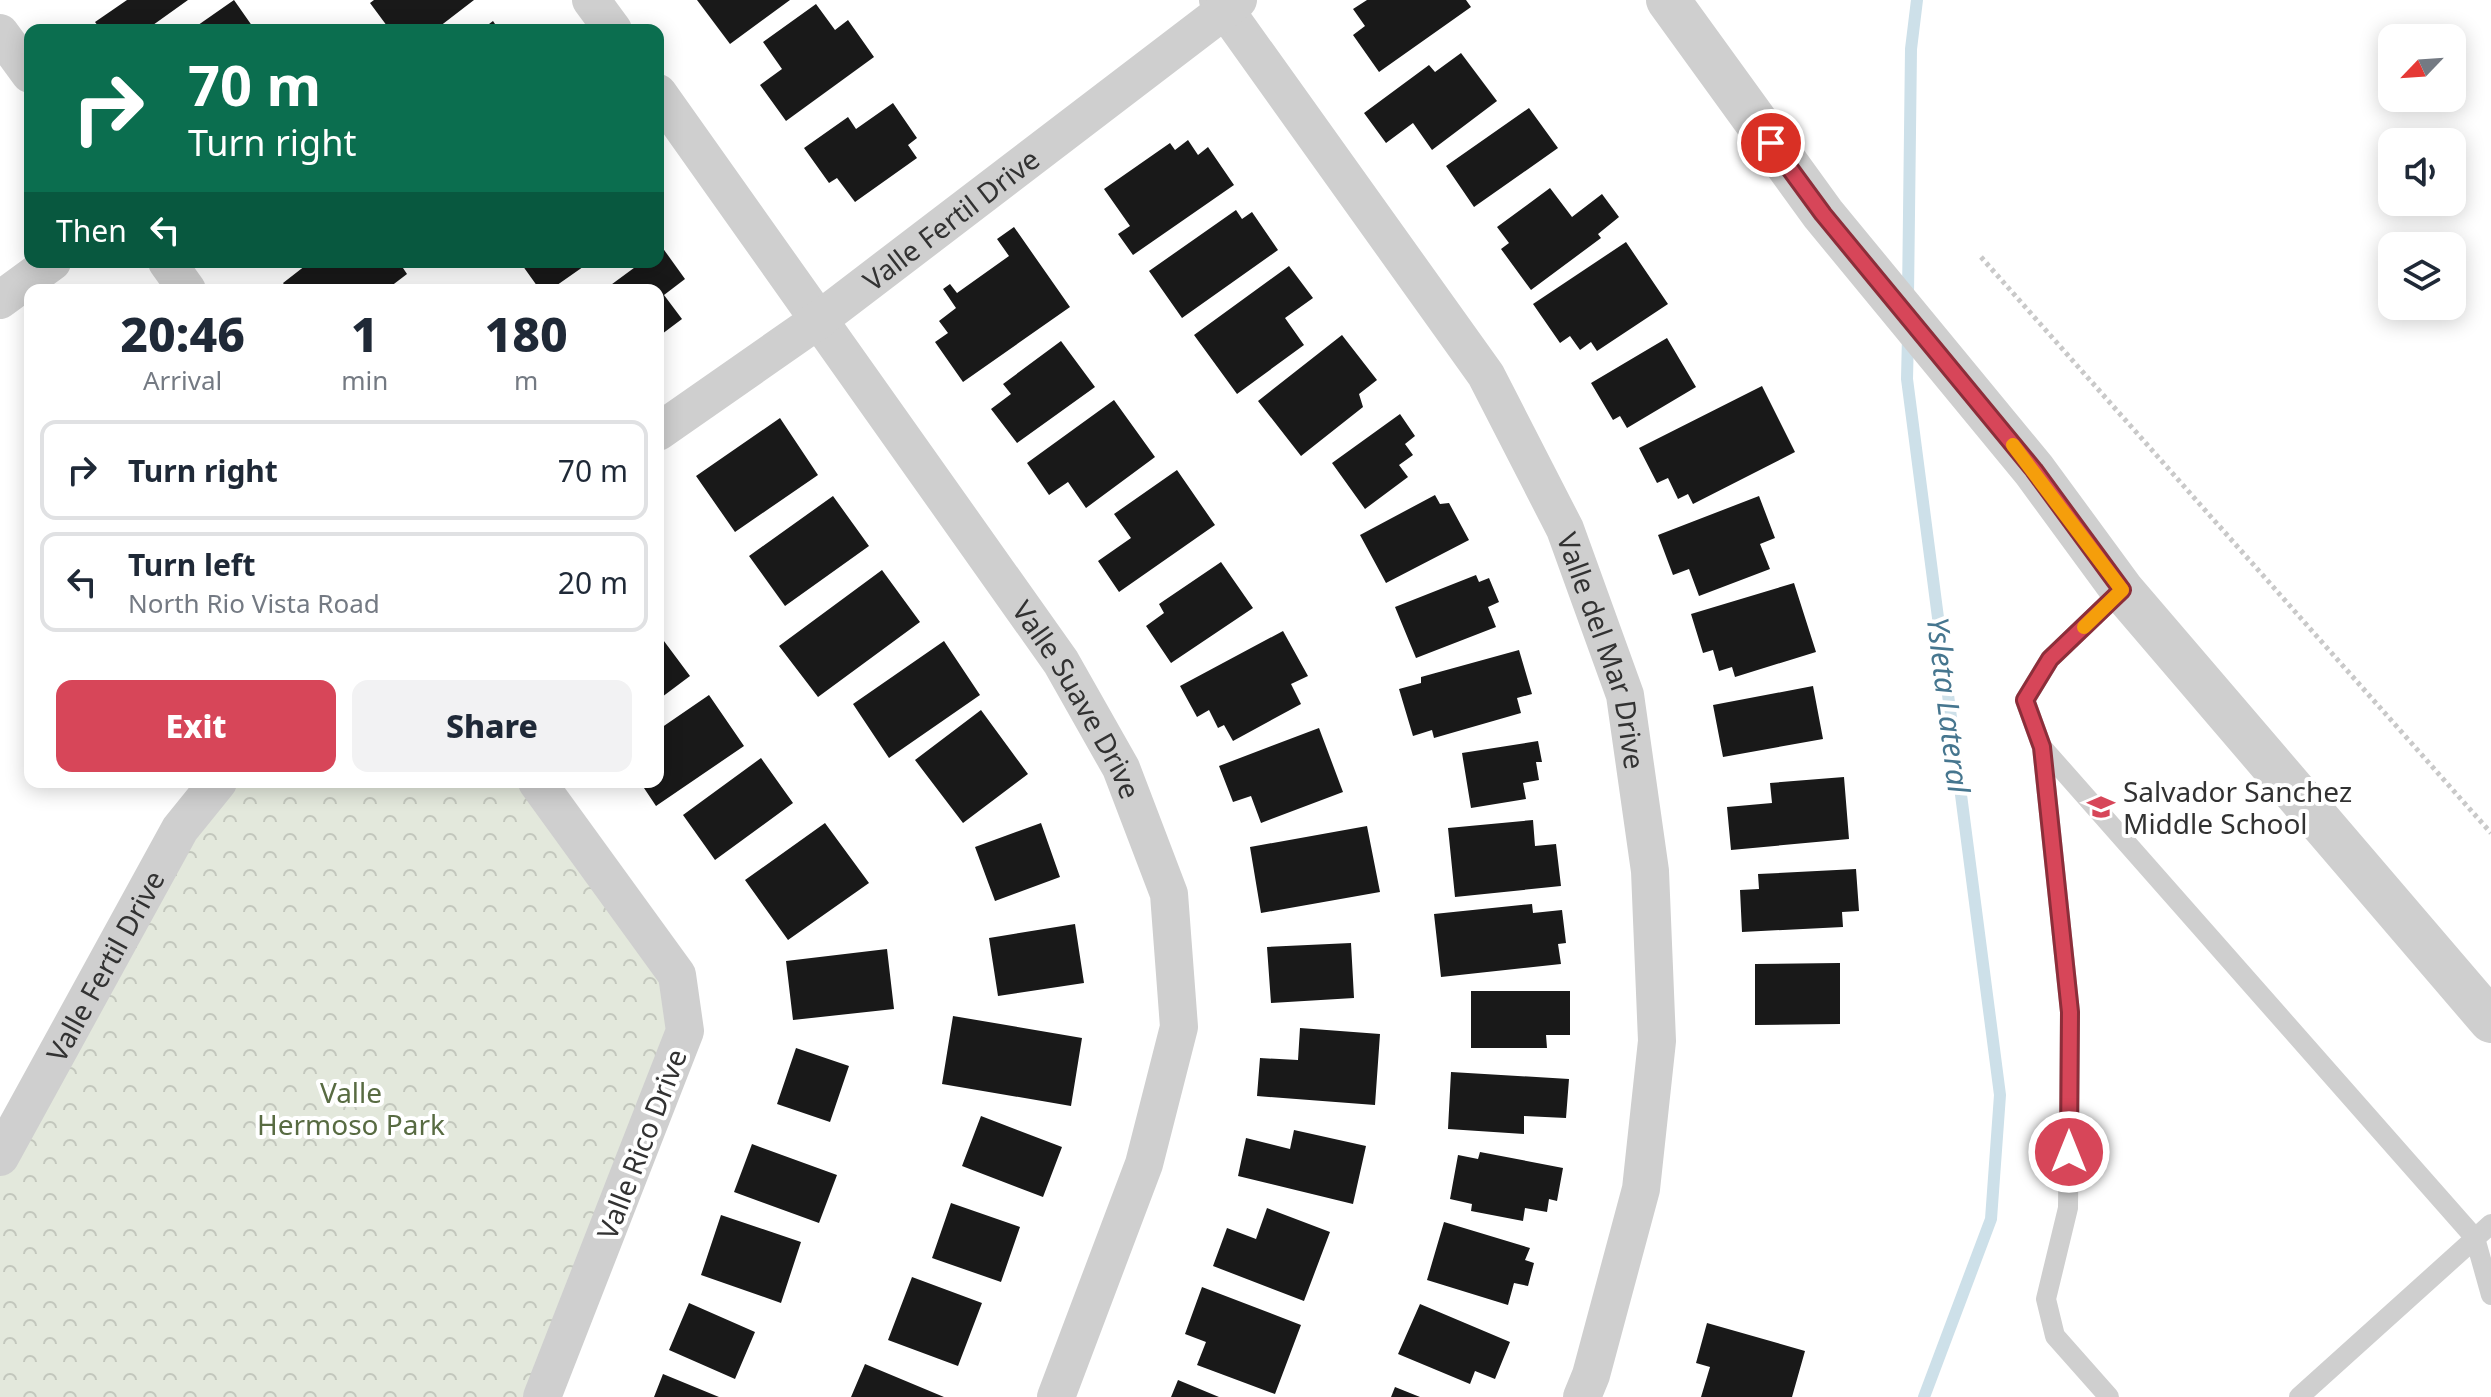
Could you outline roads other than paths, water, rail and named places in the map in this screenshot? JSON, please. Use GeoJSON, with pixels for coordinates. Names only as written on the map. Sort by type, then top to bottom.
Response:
{"type":"FeatureCollection","features":[{"type":"Feature","properties":{"kind":"street"},"geometry":{"type":"LineString","coordinates":[[591,0],[609,24]]}},
{"type":"Feature","properties":{"kind":"street"},"geometry":{"type":"LineString","coordinates":[[1668,0],[1823,214],[2034,470],[2122,590],[2491,1021]]}},
{"type":"Feature","properties":{"kind":"street","name":"Valle Fertil Drive"},"geometry":{"type":"LineString","coordinates":[[664,428],[820,319],[1227,3]]}},
{"type":"Feature","properties":{"kind":"street","name":"Valle del Mar Drive"},"geometry":{"type":"LineString","coordinates":[[1227,3],[1486,375],[1565,529],[1625,695],[1650,871],[1657,1041],[1641,1189],[1591,1375],[1582,1397]]}},
{"type":"Feature","properties":{"kind":"street"},"geometry":{"type":"LineString","coordinates":[[0,33],[24,66]]}},
{"type":"Feature","properties":{"kind":"street","name":"Valle Suave Drive"},"geometry":{"type":"LineString","coordinates":[[664,101],[1061,662],[1121,768],[1169,894],[1179,1027],[1144,1164],[1056,1397]]}},
{"type":"Feature","properties":{"kind":"street"},"geometry":{"type":"LineString","coordinates":[[0,300],[44,268]]}},
{"type":"Feature","properties":{"kind":"street","name":"Valle Fertil Drive"},"geometry":{"type":"LineString","coordinates":[[0,1157],[180,829],[213,788]]}},
{"type":"Feature","properties":{"kind":"street","name":"Valle Rico Drive"},"geometry":{"type":"LineString","coordinates":[[541,788],[677,975],[685,1031],[542,1397]]}},
{"type":"Feature","properties":{"kind":"lane"},"geometry":{"type":"LineString","coordinates":[[2109,1397],[2055,1336],[2046,1299],[2068,1208],[2070,1012],[2042,747],[2025,700],[2050,659],[2122,590]]}},
{"type":"Feature","properties":{"kind":"lane"},"geometry":{"type":"LineString","coordinates":[[2042,747],[2475,1238],[2491,1295]]}},
{"type":"Feature","properties":{"kind":"lane"},"geometry":{"type":"LineString","coordinates":[[2299,1397],[2491,1224]]}},
{"type":"Feature","properties":{"kind":"waterway","name":"Ysleta Lateral"},"geometry":{"type":"LineString","coordinates":[[1908,296],[1911,49],[1917,0]]}},
{"type":"Feature","properties":{"kind":"waterway","name":"Ysleta Lateral"},"geometry":{"type":"LineString","coordinates":[[1908,335],[1907,379],[2000,1095],[1991,1219],[1924,1397]]}},
{"type":"Feature","properties":{"kind":"place","name":"Salvador Sanchez Middle School"},"geometry":{"type":"Point","coordinates":[2101,807]}},
{"type":"Feature","properties":{"kind":"park label","name":"Valle Hermoso Park"},"geometry":{"type":"Point","coordinates":[351,1108]}}]}
